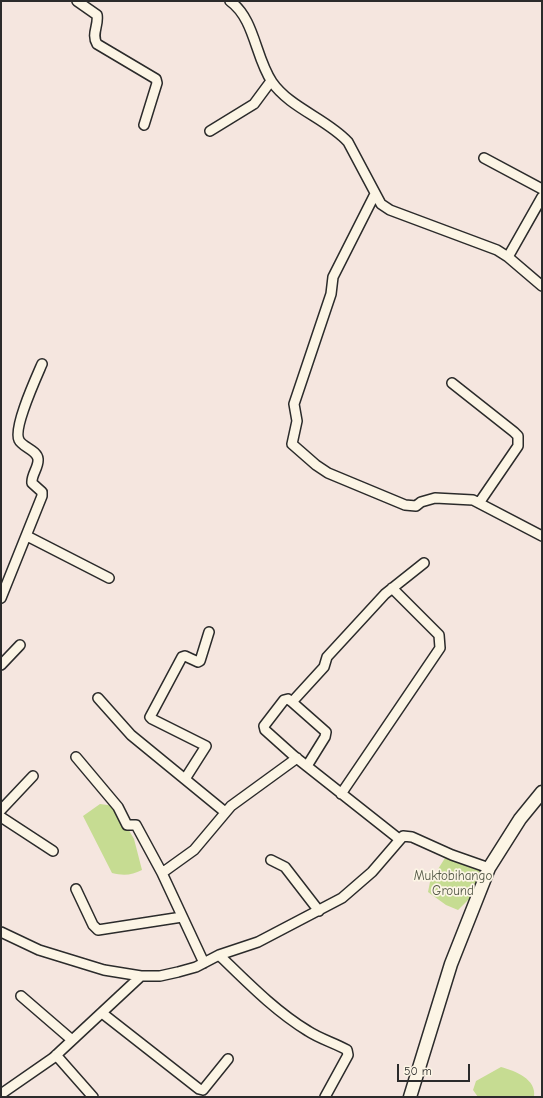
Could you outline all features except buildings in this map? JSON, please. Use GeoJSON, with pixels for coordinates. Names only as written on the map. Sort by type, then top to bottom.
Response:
{"type":"FeatureCollection","features":[{"type":"Feature","properties":{"kind":"street"},"geometry":{"type":"LineString","coordinates":[[77,1],[97,15],[98,20],[94,36],[97,44],[156,79],[157,83],[144,125]]}},
{"type":"Feature","properties":{"kind":"street"},"geometry":{"type":"LineString","coordinates":[[230,1],[243,16],[271,81],[303,110],[342,135],[348,142],[381,204],[390,210],[496,250],[508,257],[542,286]]}},
{"type":"Feature","properties":{"kind":"street"},"geometry":{"type":"LineString","coordinates":[[210,131],[254,104],[271,81]]}},
{"type":"Feature","properties":{"kind":"street"},"geometry":{"type":"LineString","coordinates":[[484,158],[542,189]]}},
{"type":"Feature","properties":{"kind":"street"},"geometry":{"type":"LineString","coordinates":[[375,194],[333,277],[331,294],[294,404],[297,421],[292,444],[316,466],[328,473],[405,505],[416,506],[421,502],[436,498],[465,499],[479,503],[542,536]]}},
{"type":"Feature","properties":{"kind":"street"},"geometry":{"type":"LineString","coordinates":[[508,257],[542,197]]}},
{"type":"Feature","properties":{"kind":"street"},"geometry":{"type":"LineString","coordinates":[[1,598],[42,496],[42,492],[32,483],[38,460],[37,456],[20,442],[18,433],[27,400],[42,364]]}},
{"type":"Feature","properties":{"kind":"street"},"geometry":{"type":"LineString","coordinates":[[452,383],[518,436],[518,446],[479,503]]}},
{"type":"Feature","properties":{"kind":"street"},"geometry":{"type":"LineString","coordinates":[[27,536],[109,578]]}},
{"type":"Feature","properties":{"kind":"street"},"geometry":{"type":"LineString","coordinates":[[292,702],[324,667],[326,657],[392,588],[424,563]]}},
{"type":"Feature","properties":{"kind":"street"},"geometry":{"type":"LineString","coordinates":[[341,794],[440,648],[441,642],[436,632],[392,588]]}},
{"type":"Feature","properties":{"kind":"street"},"geometry":{"type":"LineString","coordinates":[[185,779],[206,746],[150,717],[182,657],[185,656],[198,662],[200,661],[209,632]]}},
{"type":"Feature","properties":{"kind":"street"},"geometry":{"type":"LineString","coordinates":[[1,665],[20,645]]}},
{"type":"Feature","properties":{"kind":"street"},"geometry":{"type":"LineString","coordinates":[[98,698],[131,735],[225,812]]}},
{"type":"Feature","properties":{"kind":"street"},"geometry":{"type":"LineString","coordinates":[[307,766],[326,737],[326,732],[292,702],[288,699],[284,700],[265,724],[264,728],[297,758],[341,794],[399,839]]}},
{"type":"Feature","properties":{"kind":"street"},"geometry":{"type":"LineString","coordinates":[[76,757],[118,807],[127,825],[136,825],[162,873],[204,963]]}},
{"type":"Feature","properties":{"kind":"street"},"geometry":{"type":"LineString","coordinates":[[162,873],[194,850],[225,812],[236,802],[297,758]]}},
{"type":"Feature","properties":{"kind":"street"},"geometry":{"type":"LineString","coordinates":[[1,810],[33,776]]}},
{"type":"Feature","properties":{"kind":"street"},"geometry":{"type":"LineString","coordinates":[[410,1097],[450,964],[489,868],[520,819],[542,792]]}},
{"type":"Feature","properties":{"kind":"street"},"geometry":{"type":"LineString","coordinates":[[1,817],[53,851]]}},
{"type":"Feature","properties":{"kind":"street"},"geometry":{"type":"LineString","coordinates":[[1,932],[38,950],[104,970],[141,976],[160,976],[204,963],[220,955],[258,942],[342,898],[372,872],[399,839],[404,836],[412,837],[452,855],[489,868]]}},
{"type":"Feature","properties":{"kind":"street"},"geometry":{"type":"LineString","coordinates":[[271,860],[286,867],[319,911]]}},
{"type":"Feature","properties":{"kind":"street"},"geometry":{"type":"LineString","coordinates":[[76,889],[93,925],[98,930],[182,918]]}},
{"type":"Feature","properties":{"kind":"street"},"geometry":{"type":"LineString","coordinates":[[220,955],[245,980],[286,1016],[309,1032],[347,1050],[348,1055],[325,1097]]}},
{"type":"Feature","properties":{"kind":"street"},"geometry":{"type":"LineString","coordinates":[[1,1094],[56,1055],[141,976]]}},
{"type":"Feature","properties":{"kind":"street"},"geometry":{"type":"LineString","coordinates":[[21,996],[72,1040]]}},
{"type":"Feature","properties":{"kind":"street"},"geometry":{"type":"LineString","coordinates":[[102,1013],[198,1093],[203,1090],[228,1059]]}},
{"type":"Feature","properties":{"kind":"street"},"geometry":{"type":"LineString","coordinates":[[56,1055],[93,1097]]}},
{"type":"Feature","properties":{"kind":"green space"},"geometry":{"type":"Polygon","coordinates":[[[100,804],[115,806],[134,839],[142,870],[128,874],[112,873],[83,816],[100,804]]]}},
{"type":"Feature","properties":{"kind":"green space","name":"Muktobihango Ground"},"geometry":{"type":"Polygon","coordinates":[[[445,858],[480,871],[470,898],[458,910],[446,905],[428,892],[430,882],[445,858]]]}},
{"type":"Feature","properties":{"kind":"green space"},"geometry":{"type":"Polygon","coordinates":[[[501,1067],[524,1077],[529,1081],[534,1091],[534,1097],[478,1097],[473,1090],[476,1081],[501,1067]]]}}]}
